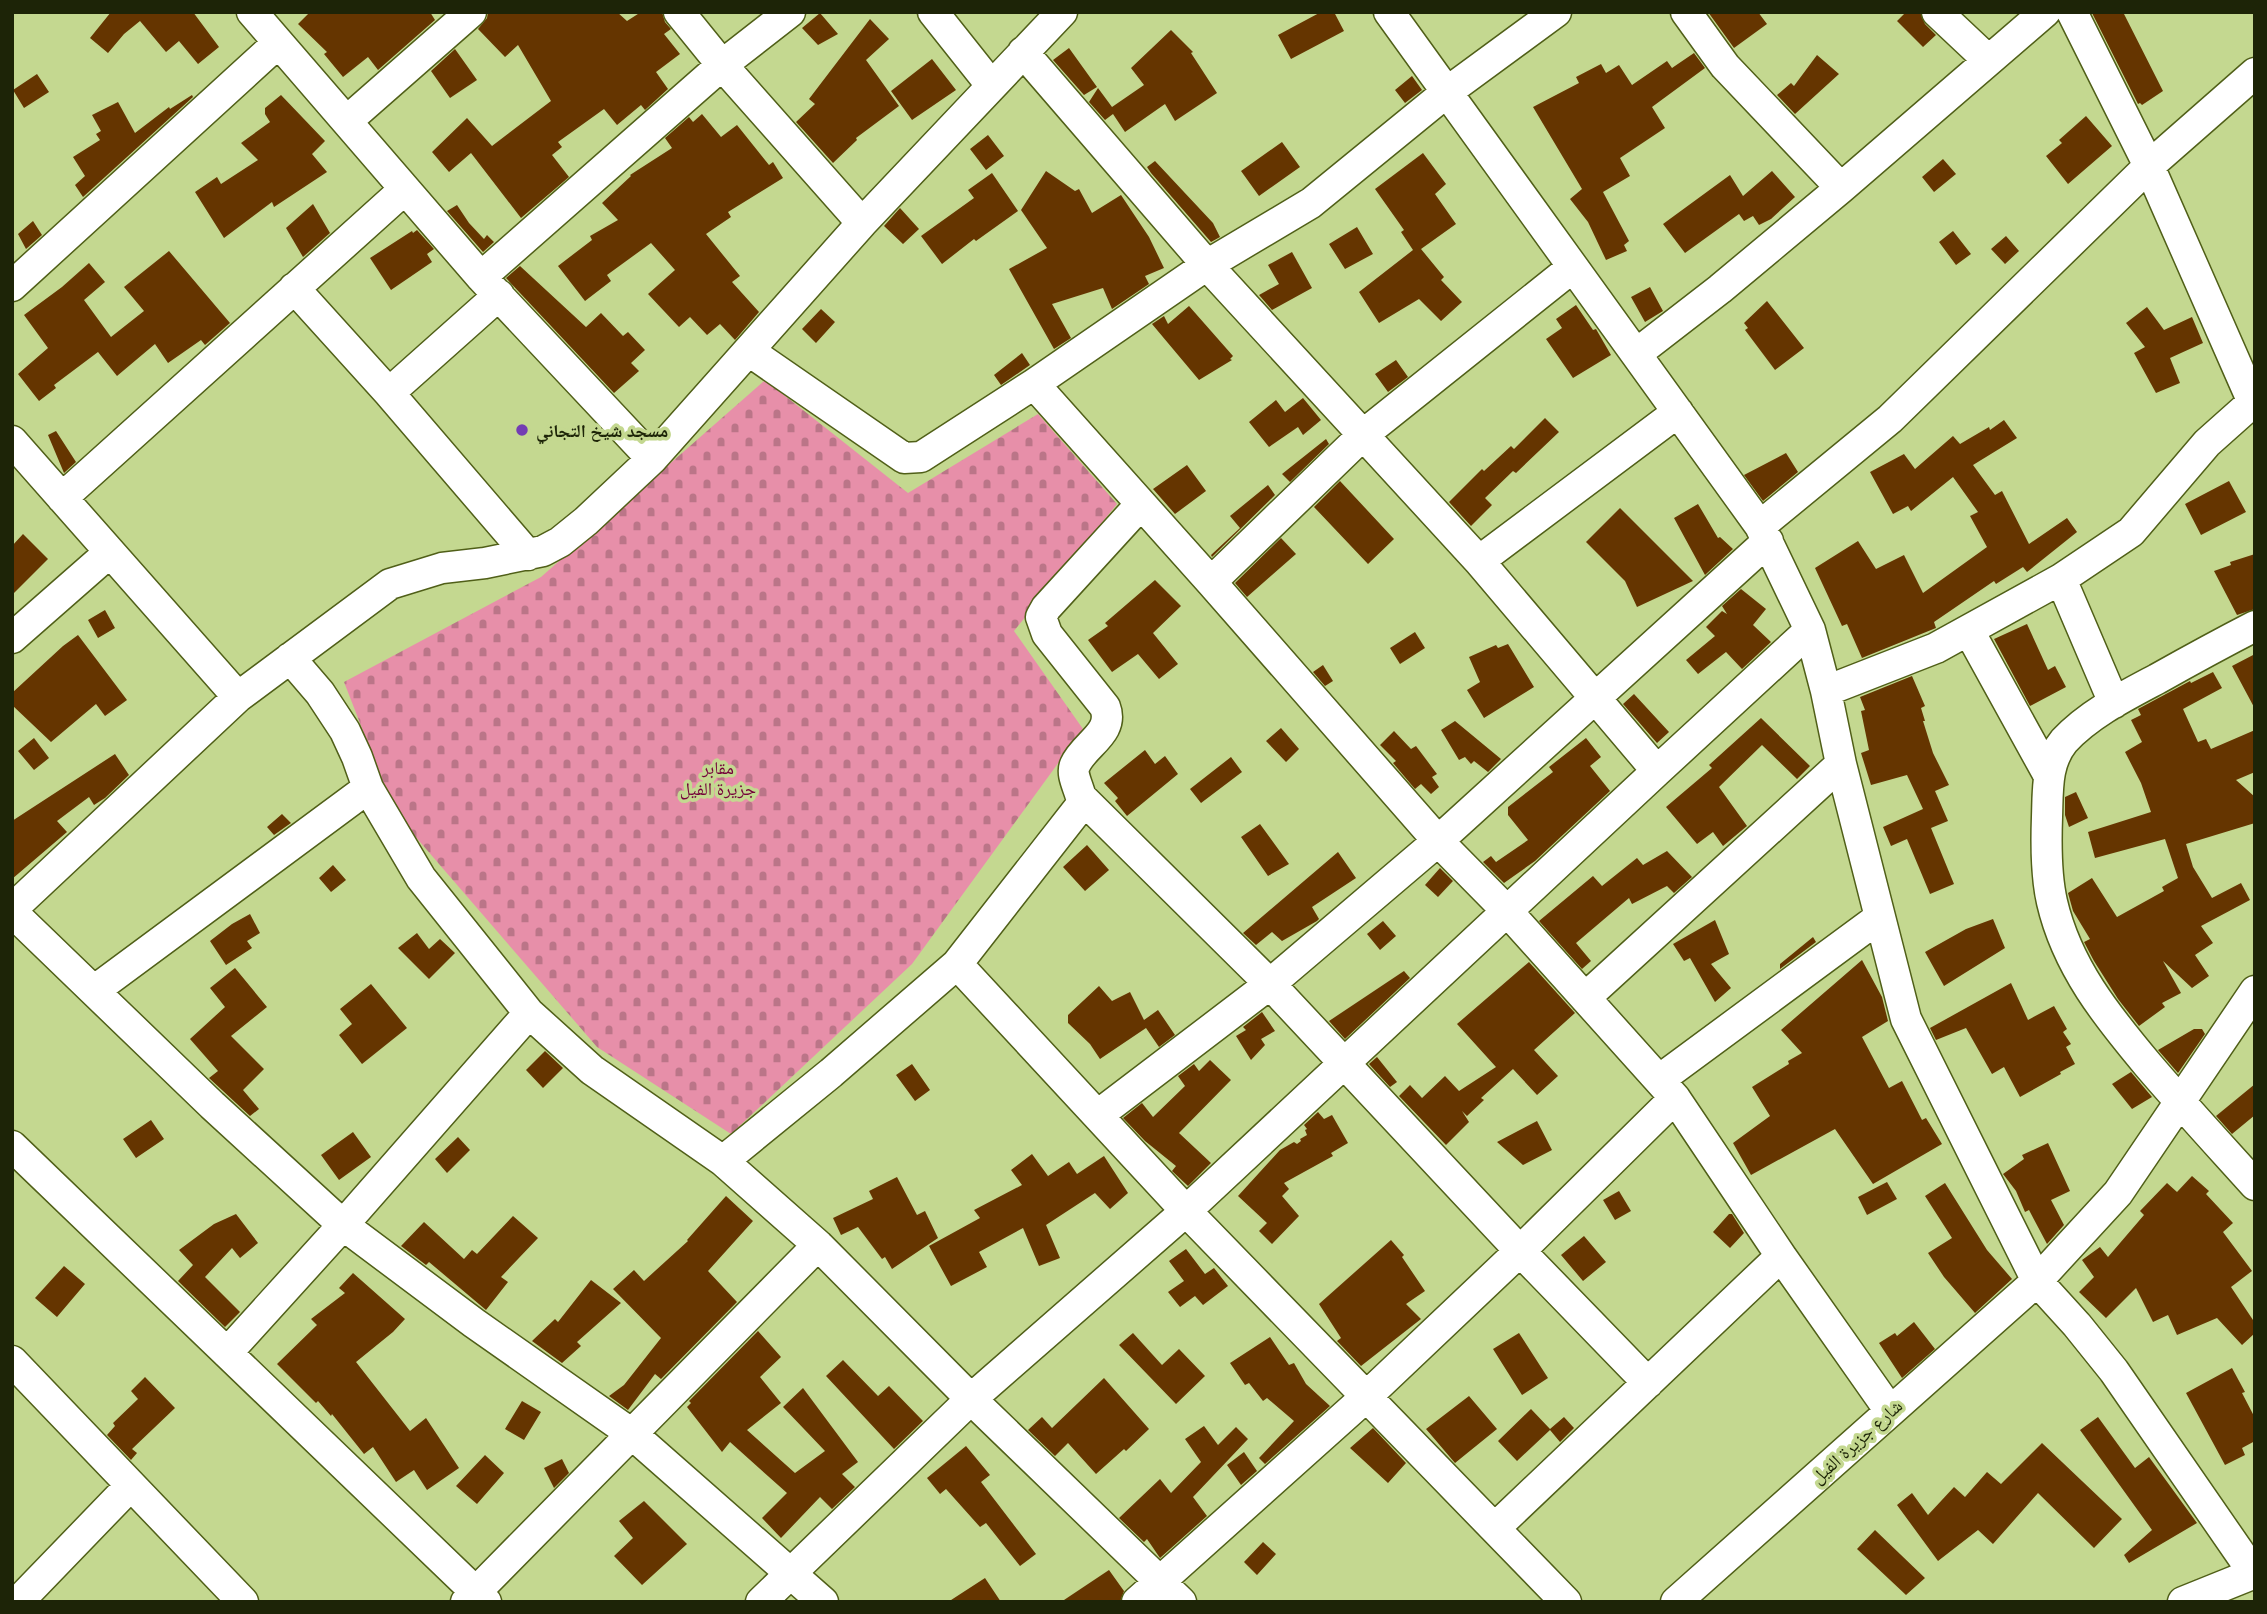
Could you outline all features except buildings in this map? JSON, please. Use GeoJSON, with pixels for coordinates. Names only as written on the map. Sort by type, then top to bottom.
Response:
{"type":"FeatureCollection","features":[{"type":"Feature","properties":{"kind":"street"},"geometry":{"type":"LineString","coordinates":[[252,12],[490,286],[652,459]]}},
{"type":"Feature","properties":{"kind":"street"},"geometry":{"type":"LineString","coordinates":[[348,120],[471,12]]}},
{"type":"Feature","properties":{"kind":"street"},"geometry":{"type":"LineString","coordinates":[[680,12],[722,65],[862,223]]}},
{"type":"Feature","properties":{"kind":"street"},"geometry":{"type":"LineString","coordinates":[[389,393],[490,286],[722,65],[790,12]]}},
{"type":"Feature","properties":{"kind":"street"},"geometry":{"type":"LineString","coordinates":[[933,12],[991,85]]}},
{"type":"Feature","properties":{"kind":"street"},"geometry":{"type":"LineString","coordinates":[[823,1602],[632,1434],[474,1323],[343,1225],[212,1105],[12,910],[238,697],[390,584],[442,568],[543,551],[560,542],[586,521],[652,459],[862,223],[1062,12]]}},
{"type":"Feature","properties":{"kind":"street"},"geometry":{"type":"LineString","coordinates":[[1389,12],[1764,533],[1810,630],[1906,1019],[2037,1282],[2077,1325],[2114,1371],[2255,1574],[2183,1602]]}},
{"type":"Feature","properties":{"kind":"street"},"geometry":{"type":"LineString","coordinates":[[749,351],[904,458],[921,457],[1034,384],[1207,265],[1311,203],[1447,92],[1556,12]]}},
{"type":"Feature","properties":{"kind":"street"},"geometry":{"type":"LineString","coordinates":[[1686,12],[1725,66],[1841,188]]}},
{"type":"Feature","properties":{"kind":"street"},"geometry":{"type":"LineString","coordinates":[[1937,12],[1988,60]]}},
{"type":"Feature","properties":{"kind":"street"},"geometry":{"type":"LineString","coordinates":[[1636,354],[1720,289],[1841,188],[2045,12]]}},
{"type":"Feature","properties":{"kind":"street"},"geometry":{"type":"LineString","coordinates":[[1826,691],[1912,658],[1969,631],[2062,579],[2131,532],[2207,443],[2254,404],[2148,166],[2072,12]]}},
{"type":"Feature","properties":{"kind":"street"},"geometry":{"type":"LineString","coordinates":[[12,286],[278,43]]}},
{"type":"Feature","properties":{"kind":"street"},"geometry":{"type":"LineString","coordinates":[[1023,52],[1207,265],[1479,561],[1657,771]]}},
{"type":"Feature","properties":{"kind":"street"},"geometry":{"type":"LineString","coordinates":[[1098,1115],[1270,984],[1438,841],[1595,698],[1830,470],[1890,419],[2148,166],[2255,73]]}},
{"type":"Feature","properties":{"kind":"street"},"geometry":{"type":"LineString","coordinates":[[62,498],[405,189]]}},
{"type":"Feature","properties":{"kind":"street"},"geometry":{"type":"LineString","coordinates":[[1211,582],[1364,434],[1573,267]]}},
{"type":"Feature","properties":{"kind":"street"},"geometry":{"type":"LineString","coordinates":[[294,288],[389,393],[528,555]]}},
{"type":"Feature","properties":{"kind":"street"},"geometry":{"type":"LineString","coordinates":[[1034,384],[1438,841],[1507,911],[1667,1089],[1890,1411]]}},
{"type":"Feature","properties":{"kind":"street"},"geometry":{"type":"LineString","coordinates":[[1479,561],[1678,412]]}},
{"type":"Feature","properties":{"kind":"street"},"geometry":{"type":"LineString","coordinates":[[12,441],[238,697]]}},
{"type":"Feature","properties":{"kind":"street"},"geometry":{"type":"LineString","coordinates":[[1141,504],[1046,608],[1041,617],[1047,634],[1105,707],[1108,715],[1106,726],[1075,765],[1082,799],[1270,984],[1520,1251],[1648,1383]]}},
{"type":"Feature","properties":{"kind":"street"},"geometry":{"type":"LineString","coordinates":[[12,638],[110,552]]}},
{"type":"Feature","properties":{"kind":"street"},"geometry":{"type":"LineString","coordinates":[[2062,579],[2114,702]]}},
{"type":"Feature","properties":{"kind":"street"},"geometry":{"type":"LineString","coordinates":[[2255,626],[2114,702],[2065,741],[2053,758],[2049,776],[2047,824],[2052,901],[2068,947],[2088,989],[2180,1104],[2255,1185]]}},
{"type":"Feature","properties":{"kind":"street"},"geometry":{"type":"LineString","coordinates":[[761,1602],[971,1399],[1186,1211],[1810,630]]}},
{"type":"Feature","properties":{"kind":"street"},"geometry":{"type":"LineString","coordinates":[[1969,631],[2049,776]]}},
{"type":"Feature","properties":{"kind":"street"},"geometry":{"type":"LineString","coordinates":[[290,658],[320,694],[345,731],[368,788],[421,878],[529,1013],[592,1070],[723,1161],[818,1245],[971,1399],[1181,1602]]}},
{"type":"Feature","properties":{"kind":"street"},"geometry":{"type":"LineString","coordinates":[[1585,998],[1841,764]]}},
{"type":"Feature","properties":{"kind":"street"},"geometry":{"type":"LineString","coordinates":[[95,990],[368,788]]}},
{"type":"Feature","properties":{"kind":"street"},"geometry":{"type":"LineString","coordinates":[[723,1161],[831,1073],[957,964],[1078,809],[1082,799]]}},
{"type":"Feature","properties":{"kind":"street"},"geometry":{"type":"LineString","coordinates":[[1137,1602],[1367,1396],[1520,1251],[1667,1089],[1880,917]]}},
{"type":"Feature","properties":{"kind":"street"},"geometry":{"type":"LineString","coordinates":[[957,964],[1186,1211],[1566,1602]]}},
{"type":"Feature","properties":{"kind":"street","name":"شارع جزيرة الفيل"},"geometry":{"type":"LineString","coordinates":[[1676,1602],[2037,1282],[2118,1193],[2255,991]]}},
{"type":"Feature","properties":{"kind":"street"},"geometry":{"type":"LineString","coordinates":[[227,1353],[529,1013]]}},
{"type":"Feature","properties":{"kind":"street"},"geometry":{"type":"LineString","coordinates":[[12,1146],[476,1598],[818,1245]]}},
{"type":"Feature","properties":{"kind":"street"},"geometry":{"type":"LineString","coordinates":[[1495,1528],[1781,1256]]}},
{"type":"Feature","properties":{"kind":"street"},"geometry":{"type":"LineString","coordinates":[[12,1361],[243,1602]]}},
{"type":"Feature","properties":{"kind":"street"},"geometry":{"type":"LineString","coordinates":[[18,1602],[131,1485]]}},
{"type":"Feature","properties":{"kind":"green space","name":"مقابر جزيرة الفيل"},"geometry":{"type":"Polygon","coordinates":[[[765,380],[908,493],[1038,414],[1117,504],[1014,631],[1083,729],[912,964],[731,1134],[597,1047],[395,813],[344,682],[541,577],[765,380]]]}},
{"type":"Feature","properties":{"kind":"place","name":"مسجد شيخ التجاني"},"geometry":{"type":"Point","coordinates":[522,430]}}]}
